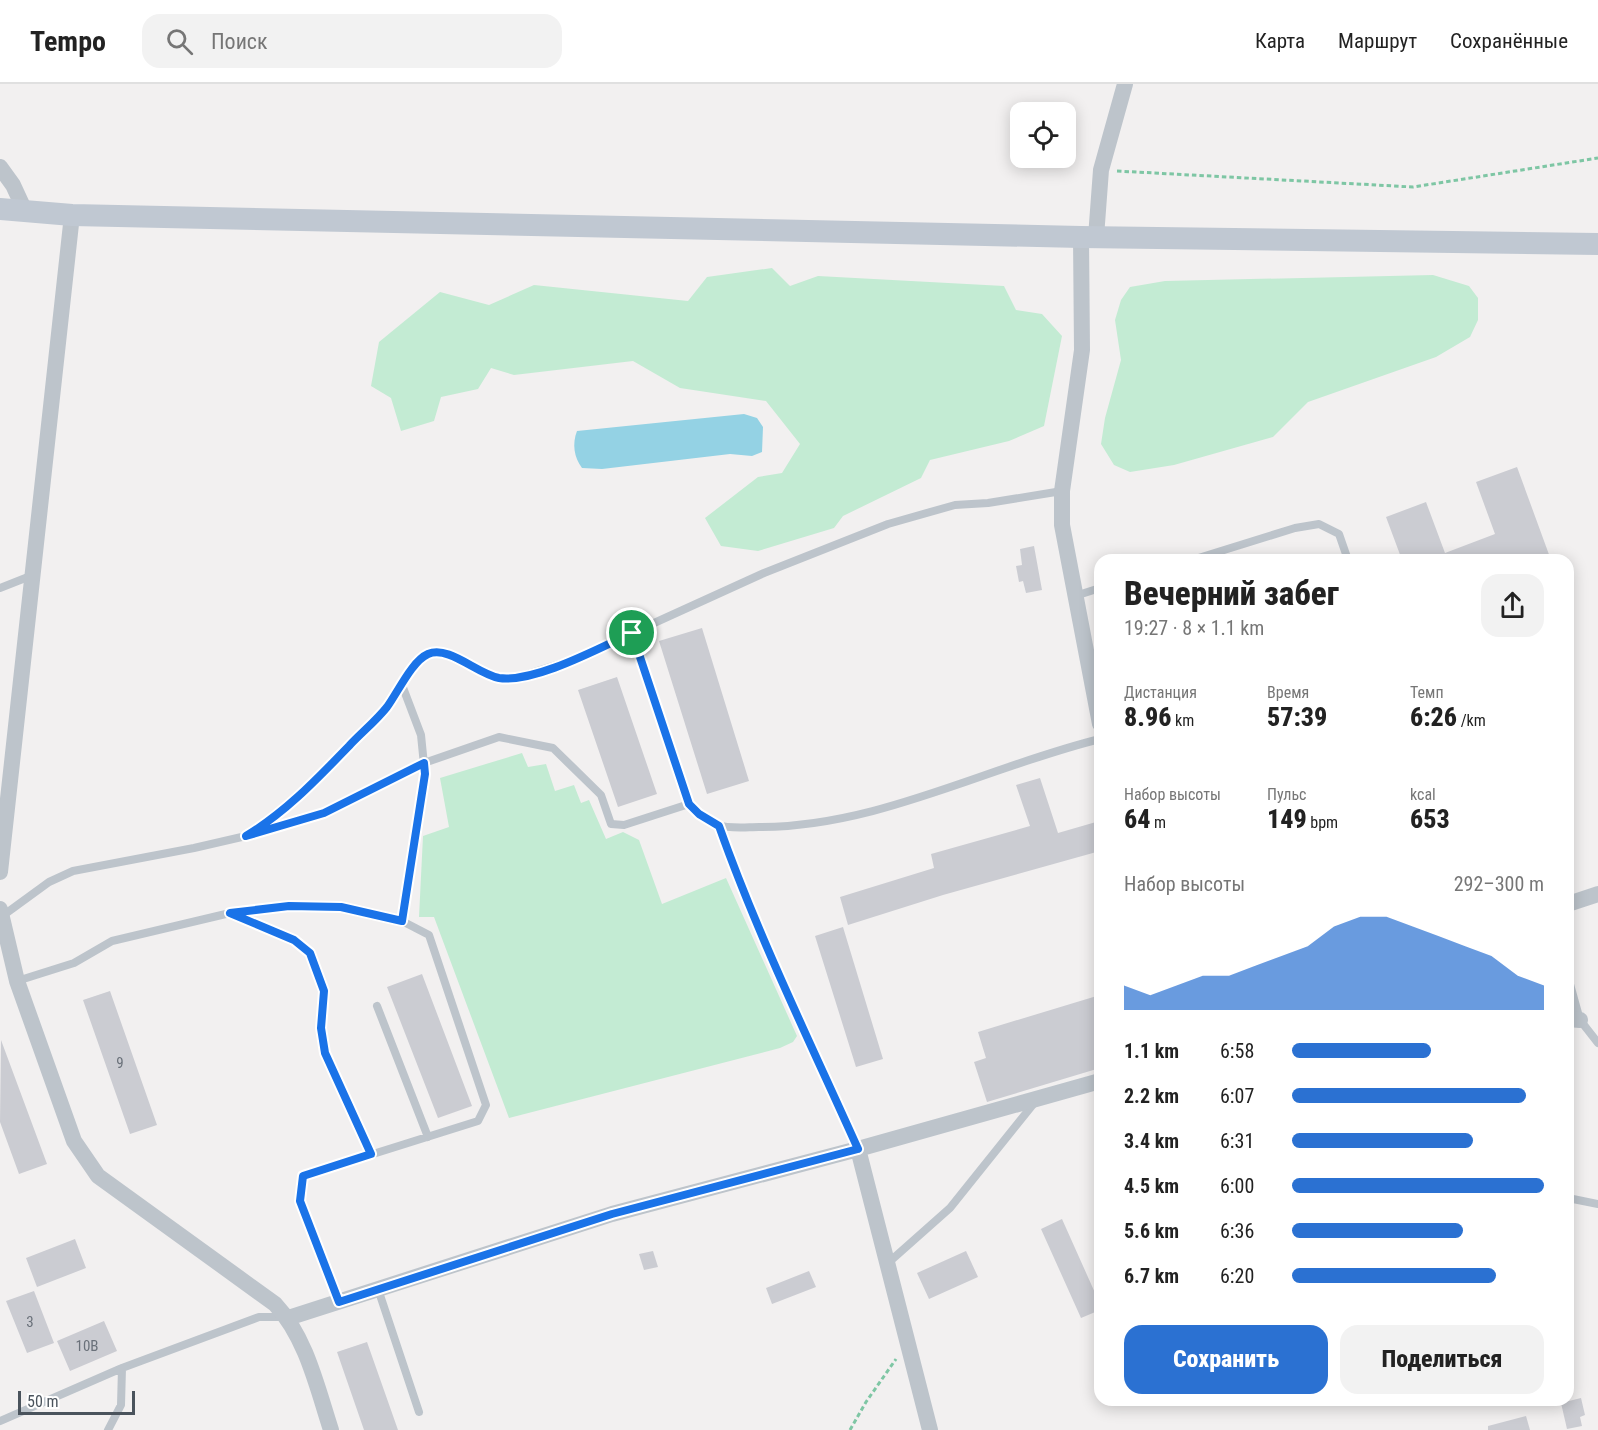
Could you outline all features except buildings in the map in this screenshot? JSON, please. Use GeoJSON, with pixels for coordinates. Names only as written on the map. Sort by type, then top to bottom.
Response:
{"type":"FeatureCollection","features":[{"type":"Feature","properties":{"kind":"main road"},"geometry":{"type":"LineString","coordinates":[[0,209],[72,215],[1089,237],[1598,244]]}},
{"type":"Feature","properties":{"kind":"street"},"geometry":{"type":"LineString","coordinates":[[1094,693],[1062,525],[1062,491],[1082,350],[1089,237],[1101,170],[1125,84]]}},
{"type":"Feature","properties":{"kind":"street"},"geometry":{"type":"LineString","coordinates":[[0,167],[13,186],[25,211]]}},
{"type":"Feature","properties":{"kind":"street"},"geometry":{"type":"LineString","coordinates":[[0,872],[72,215]]}},
{"type":"Feature","properties":{"kind":"street"},"geometry":{"type":"LineString","coordinates":[[1574,902],[1598,894]]}},
{"type":"Feature","properties":{"kind":"street"},"geometry":{"type":"LineString","coordinates":[[1,915],[17,981],[74,1141],[98,1176],[275,1304],[288,1318],[304,1351],[331,1430]]}},
{"type":"Feature","properties":{"kind":"street"},"geometry":{"type":"LineString","coordinates":[[288,1318],[612,1214],[1094,1084]]}},
{"type":"Feature","properties":{"kind":"street"},"geometry":{"type":"LineString","coordinates":[[858,1149],[930,1430]]}},
{"type":"Feature","properties":{"kind":"lane"},"geometry":{"type":"LineString","coordinates":[[246,836],[291,804],[386,708],[426,654],[437,651],[449,654],[480,671],[512,679],[575,659],[764,573],[888,524],[955,505],[988,503],[1062,491]]}},
{"type":"Feature","properties":{"kind":"lane"},"geometry":{"type":"LineString","coordinates":[[1211,554],[1295,528],[1319,524],[1339,534],[1346,554]]}},
{"type":"Feature","properties":{"kind":"lane"},"geometry":{"type":"LineString","coordinates":[[0,588],[33,575]]}},
{"type":"Feature","properties":{"kind":"lane"},"geometry":{"type":"LineString","coordinates":[[1075,596],[1094,590]]}},
{"type":"Feature","properties":{"kind":"lane"},"geometry":{"type":"LineString","coordinates":[[632,633],[689,804],[699,814],[719,826],[788,827],[871,812],[944,790],[1062,748],[1094,740]]}},
{"type":"Feature","properties":{"kind":"lane"},"geometry":{"type":"LineString","coordinates":[[402,685],[421,735],[425,774],[402,921]]}},
{"type":"Feature","properties":{"kind":"lane"},"geometry":{"type":"LineString","coordinates":[[1,915],[49,882],[73,871],[246,836],[324,813],[424,763],[499,737],[553,748],[601,795],[611,824],[624,825],[689,804]]}},
{"type":"Feature","properties":{"kind":"lane"},"geometry":{"type":"LineString","coordinates":[[719,826],[735,872],[858,1149]]}},
{"type":"Feature","properties":{"kind":"lane"},"geometry":{"type":"LineString","coordinates":[[17,981],[74,963],[112,941],[230,913],[289,906],[341,907],[402,921],[429,934],[486,1105],[478,1121],[303,1176],[300,1201],[339,1302]]}},
{"type":"Feature","properties":{"kind":"lane"},"geometry":{"type":"LineString","coordinates":[[230,913],[294,940],[310,953],[324,991],[321,1028],[325,1053],[371,1154]]}},
{"type":"Feature","properties":{"kind":"lane"},"geometry":{"type":"LineString","coordinates":[[377,1006],[428,1137]]}},
{"type":"Feature","properties":{"kind":"lane"},"geometry":{"type":"LineString","coordinates":[[1574,1019],[1598,1043]]}},
{"type":"Feature","properties":{"kind":"lane"},"geometry":{"type":"LineString","coordinates":[[888,1263],[950,1208],[1038,1099]]}},
{"type":"Feature","properties":{"kind":"lane"},"geometry":{"type":"LineString","coordinates":[[1574,1199],[1598,1204]]}},
{"type":"Feature","properties":{"kind":"lane"},"geometry":{"type":"LineString","coordinates":[[378,1289],[418,1412]]}},
{"type":"Feature","properties":{"kind":"lane"},"geometry":{"type":"LineString","coordinates":[[0,1421],[122,1368],[259,1317],[288,1318]]}},
{"type":"Feature","properties":{"kind":"lane"},"geometry":{"type":"LineString","coordinates":[[108,1430],[122,1405],[122,1368]]}},
{"type":"Feature","properties":{"kind":"path"},"geometry":{"type":"LineString","coordinates":[[1101,170],[1413,187],[1598,158]]}},
{"type":"Feature","properties":{"kind":"path"},"geometry":{"type":"LineString","coordinates":[[850,1430],[866,1402],[909,1341]]}},
{"type":"Feature","properties":{"kind":"green space"},"geometry":{"type":"Polygon","coordinates":[[[772,268],[790,286],[818,276],[1004,286],[1016,310],[1042,314],[1062,336],[1044,426],[1009,441],[930,460],[921,478],[843,516],[834,528],[758,551],[721,546],[705,518],[758,477],[782,473],[800,444],[766,401],[680,388],[633,361],[514,375],[491,368],[478,389],[441,397],[434,421],[401,431],[391,398],[371,386],[379,342],[440,292],[489,305],[534,285],[688,301],[707,277],[772,268]]]}},
{"type":"Feature","properties":{"kind":"green space"},"geometry":{"type":"Polygon","coordinates":[[[1433,275],[1469,286],[1478,298],[1478,320],[1470,337],[1436,357],[1308,402],[1273,437],[1174,465],[1130,472],[1114,465],[1101,444],[1105,418],[1121,360],[1115,320],[1121,300],[1130,287],[1165,281],[1433,275]]]}},
{"type":"Feature","properties":{"kind":"green space"},"geometry":{"type":"Polygon","coordinates":[[[522,753],[528,767],[546,764],[555,791],[574,785],[581,803],[589,800],[606,839],[623,832],[639,840],[662,904],[726,878],[797,1036],[793,1042],[780,1048],[509,1118],[434,917],[419,917],[423,836],[449,827],[440,778],[522,753]]]}},
{"type":"Feature","properties":{"kind":"water"},"geometry":{"type":"Polygon","coordinates":[[[744,414],[757,418],[763,427],[762,452],[752,456],[730,454],[602,469],[582,468],[574,446],[577,431],[744,414]]]}},
{"type":"Feature","properties":{"kind":"route"},"geometry":{"type":"LineString","coordinates":[[632,633],[689,804],[699,814],[719,826],[735,872],[858,1149],[612,1214],[339,1302],[300,1201],[303,1176],[371,1154],[325,1053],[321,1028],[324,991],[310,953],[294,940],[230,913],[289,906],[341,907],[402,921],[425,774],[424,763],[324,813],[246,836],[291,804],[333,762],[386,708],[426,654],[437,651],[449,654],[480,671],[512,679],[575,659],[632,633]]}}]}
